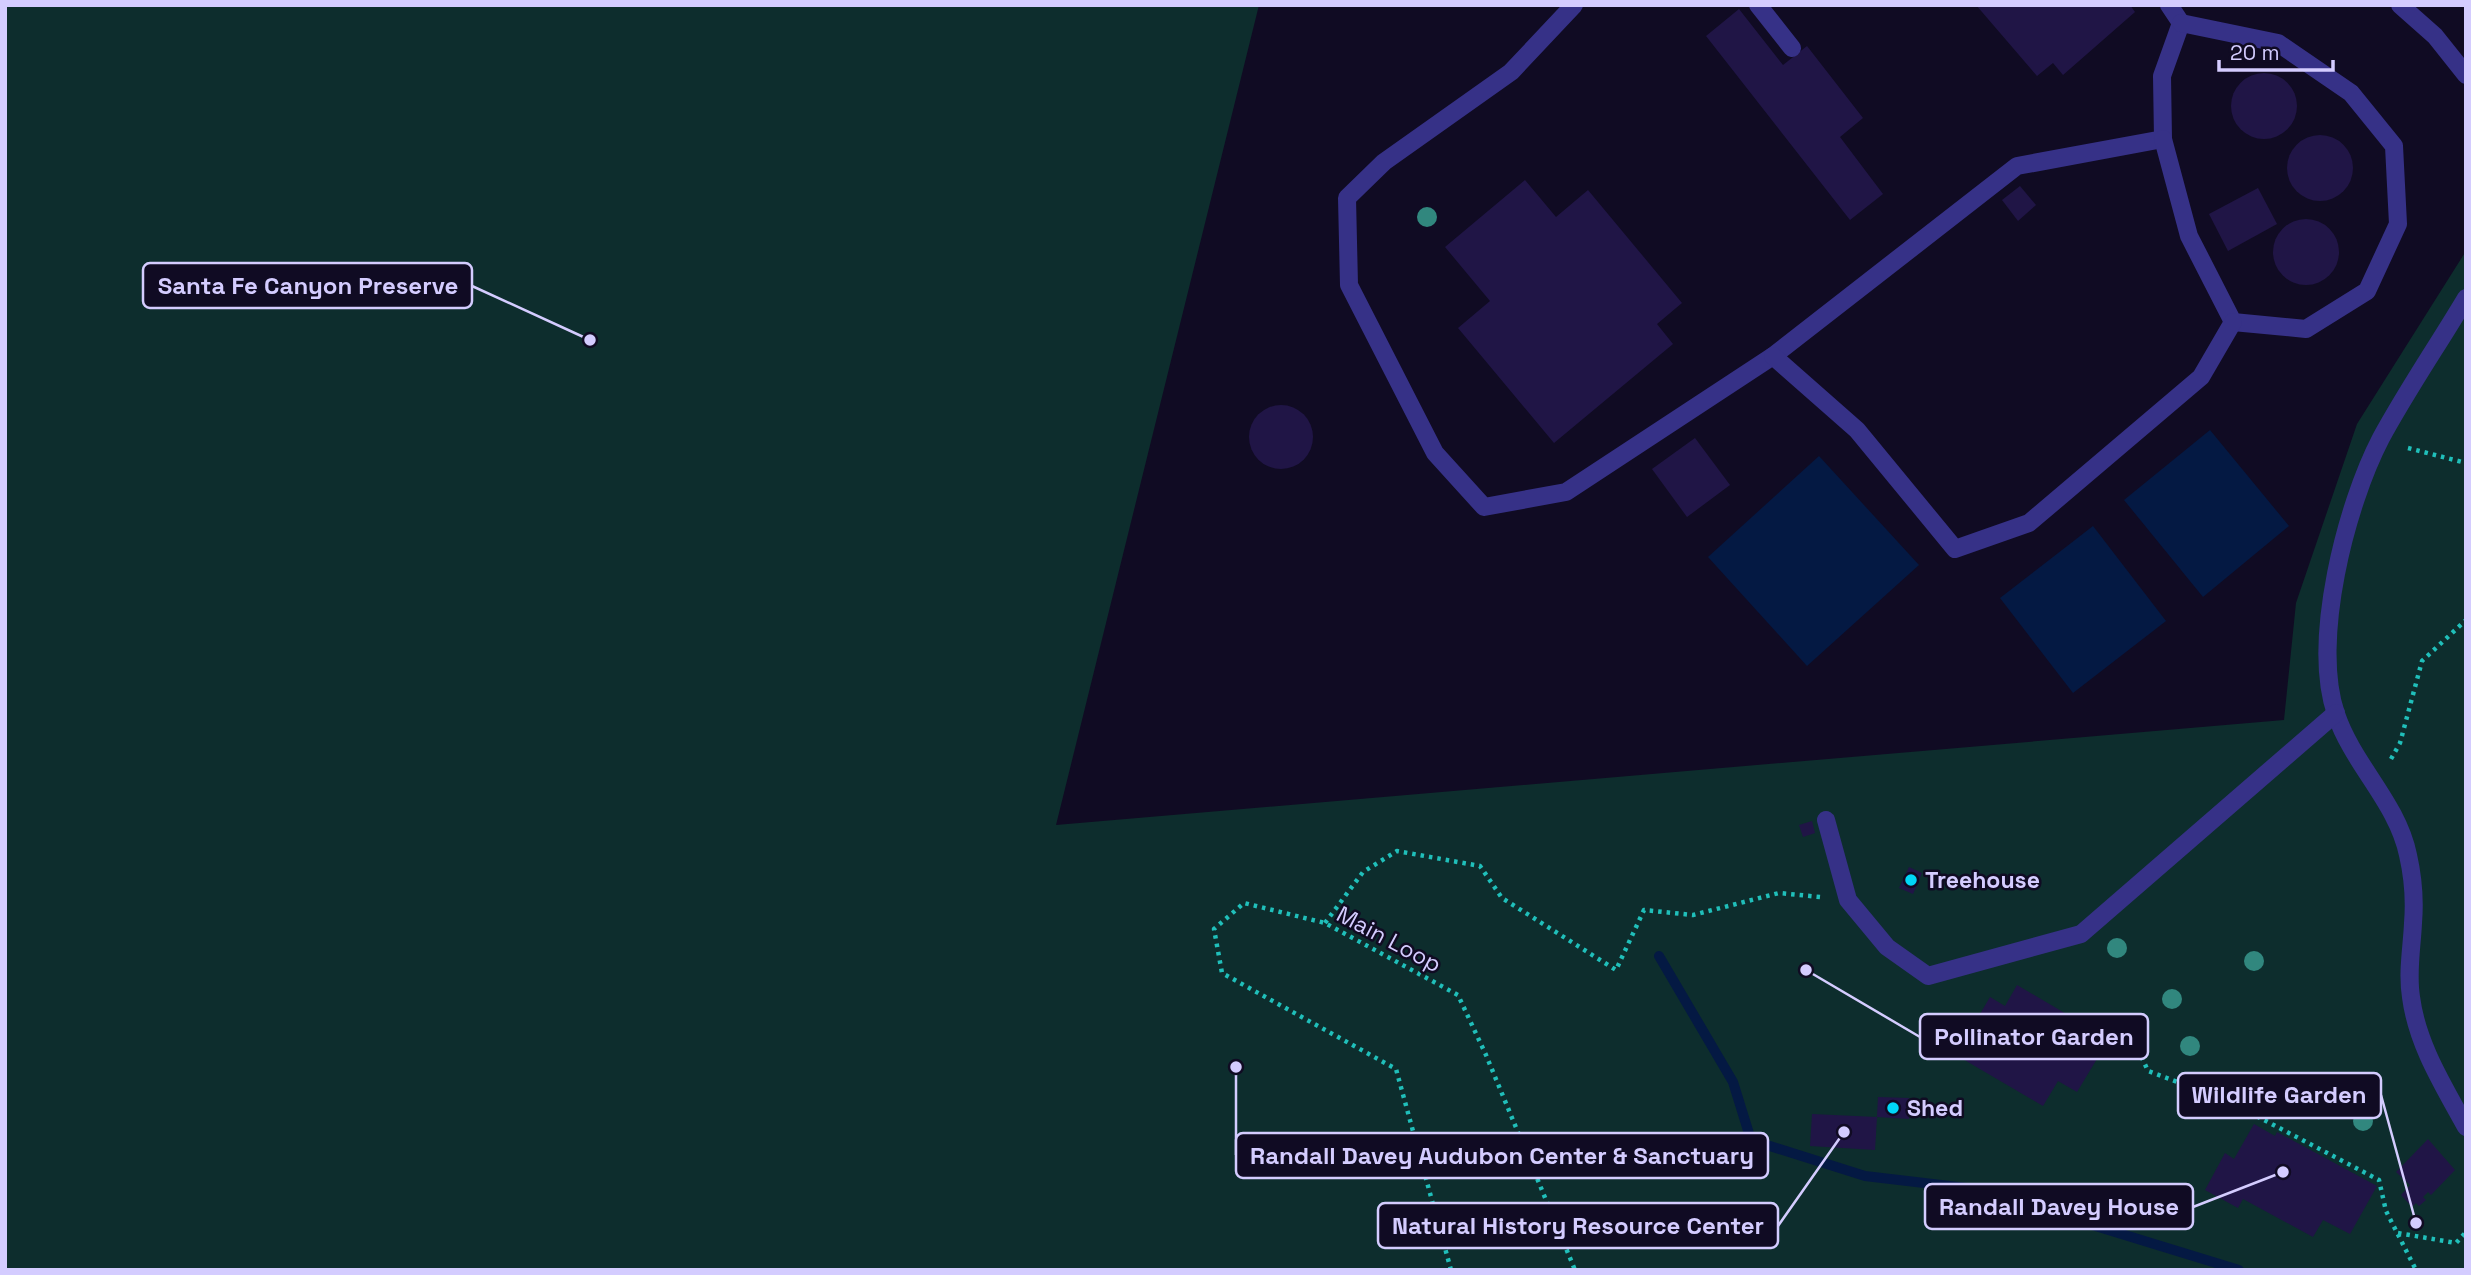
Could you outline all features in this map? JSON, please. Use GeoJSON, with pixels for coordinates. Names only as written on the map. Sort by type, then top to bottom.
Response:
{"type":"FeatureCollection","features":[{"type":"Feature","properties":{"kind":"street"},"geometry":{"type":"LineString","coordinates":[[1574,5],[1511,72],[1384,162],[1347,198],[1349,285],[1435,453],[1484,507],[1566,492],[1773,356],[2017,166],[2163,139]]}},
{"type":"Feature","properties":{"kind":"street"},"geometry":{"type":"LineString","coordinates":[[1758,5],[1792,48]]}},
{"type":"Feature","properties":{"kind":"street"},"geometry":{"type":"LineString","coordinates":[[2169,5],[2181,23],[2278,43],[2351,93],[2394,146],[2398,224],[2367,291],[2306,329],[2233,322]]}},
{"type":"Feature","properties":{"kind":"street"},"geometry":{"type":"LineString","coordinates":[[2400,5],[2435,36],[2466,75]]}},
{"type":"Feature","properties":{"kind":"street"},"geometry":{"type":"LineString","coordinates":[[2181,23],[2162,76],[2163,139],[2189,236],[2233,322]]}},
{"type":"Feature","properties":{"kind":"street"},"geometry":{"type":"LineString","coordinates":[[2466,298],[2380,440],[2353,513],[2332,598],[2328,648],[2330,685],[2336,713],[2349,745],[2396,819],[2407,849],[2414,881],[2410,994],[2416,1025],[2429,1059],[2466,1127]]}},
{"type":"Feature","properties":{"kind":"street"},"geometry":{"type":"LineString","coordinates":[[1773,356],[1857,430],[1955,549],[2029,523],[2201,377],[2233,322]]}},
{"type":"Feature","properties":{"kind":"street"},"geometry":{"type":"LineString","coordinates":[[1826,820],[1848,900],[1886,947],[1928,976],[2081,934],[2336,713]]}},
{"type":"Feature","properties":{"kind":"path"},"geometry":{"type":"LineString","coordinates":[[2380,440],[2466,463]]}},
{"type":"Feature","properties":{"kind":"path"},"geometry":{"type":"LineString","coordinates":[[2377,786],[2400,743],[2422,661],[2466,620]]}},
{"type":"Feature","properties":{"kind":"path"},"geometry":{"type":"LineString","coordinates":[[1325,923],[1363,872],[1397,851],[1480,866],[1502,898],[1616,970],[1644,910],[1693,915],[1779,893],[1848,900]]}},
{"type":"Feature","properties":{"kind":"path","name":"Main Loop"},"geometry":{"type":"LineString","coordinates":[[1451,1270],[1396,1069],[1222,973],[1214,929],[1244,903],[1325,923],[1458,995],[1486,1055],[1575,1270]]}},
{"type":"Feature","properties":{"kind":"path"},"geometry":{"type":"LineString","coordinates":[[2124,1018],[2148,1071],[2188,1086],[2219,1090],[2243,1109],[2379,1180],[2386,1211],[2416,1270]]}},
{"type":"Feature","properties":{"kind":"path"},"geometry":{"type":"LineString","coordinates":[[2398,1233],[2456,1243],[2466,1232]]}},
{"type":"Feature","properties":{"kind":"green space"},"geometry":{"type":"Polygon","coordinates":[[[5,5],[1259,5],[1056,825],[2284,720],[2296,603],[2357,424],[2466,251],[2466,1270],[5,1270],[5,5]]]}},
{"type":"Feature","properties":{"kind":"water"},"geometry":{"type":"Polygon","coordinates":[[[2210,430],[2289,526],[2203,597],[2124,500],[2210,430]]]}},
{"type":"Feature","properties":{"kind":"water"},"geometry":{"type":"Polygon","coordinates":[[[1819,456],[1919,565],[1807,666],[1708,557],[1819,456]]]}},
{"type":"Feature","properties":{"kind":"water"},"geometry":{"type":"Polygon","coordinates":[[[2093,526],[2166,621],[2073,693],[2000,598],[2093,526]]]}},
{"type":"Feature","properties":{"kind":"building"},"geometry":{"type":"Polygon","coordinates":[[[1976,5],[2130,5],[2135,12],[2063,75],[2053,63],[2037,76],[1976,5]]]}},
{"type":"Feature","properties":{"kind":"building"},"geometry":{"type":"Polygon","coordinates":[[[1739,9],[1783,65],[1807,46],[1863,118],[1840,137],[1883,194],[1850,220],[1706,36],[1739,9]]]}},
{"type":"Feature","properties":{"kind":"building"},"geometry":{"type":"Polygon","coordinates":[[[2257,73],[2271,73],[2283,78],[2292,87],[2297,106],[2295,119],[2288,130],[2271,139],[2257,139],[2245,134],[2236,125],[2231,113],[2231,99],[2236,87],[2245,78],[2257,73]]]}},
{"type":"Feature","properties":{"kind":"building"},"geometry":{"type":"Polygon","coordinates":[[[2313,135],[2327,135],[2339,140],[2348,149],[2353,168],[2351,181],[2344,192],[2327,201],[2313,201],[2301,196],[2292,187],[2287,175],[2287,161],[2292,149],[2301,140],[2313,135]]]}},
{"type":"Feature","properties":{"kind":"building"},"geometry":{"type":"Polygon","coordinates":[[[1525,180],[1556,217],[1588,190],[1682,303],[1657,324],[1673,344],[1554,443],[1458,328],[1490,301],[1445,247],[1525,180]]]}},
{"type":"Feature","properties":{"kind":"building"},"geometry":{"type":"Polygon","coordinates":[[[2020,186],[2036,205],[2018,221],[2002,200],[2020,186]]]}},
{"type":"Feature","properties":{"kind":"building"},"geometry":{"type":"Polygon","coordinates":[[[2258,188],[2277,224],[2228,251],[2209,214],[2258,188]]]}},
{"type":"Feature","properties":{"kind":"building"},"geometry":{"type":"Polygon","coordinates":[[[2299,219],[2313,219],[2325,224],[2334,233],[2339,252],[2337,265],[2330,276],[2313,285],[2299,285],[2287,280],[2278,271],[2273,259],[2273,245],[2278,233],[2287,224],[2299,219]]]}},
{"type":"Feature","properties":{"kind":"building"},"geometry":{"type":"Polygon","coordinates":[[[1281,405],[1304,414],[1313,437],[1304,460],[1281,469],[1258,460],[1249,437],[1258,414],[1281,405]]]}},
{"type":"Feature","properties":{"kind":"building"},"geometry":{"type":"Polygon","coordinates":[[[1695,438],[1730,485],[1687,517],[1652,469],[1695,438]]]}},
{"type":"Feature","properties":{"kind":"building"},"geometry":{"type":"Polygon","coordinates":[[[1812,821],[1815,833],[1803,837],[1799,825],[1812,821]]]}},
{"type":"Feature","properties":{"kind":"building","name":"Treehouse"},"geometry":{"type":"Polygon","coordinates":[[[1909,867],[1922,873],[1913,894],[1899,888],[1909,867]]]}},
{"type":"Feature","properties":{"kind":"building"},"geometry":{"type":"Polygon","coordinates":[[[2017,985],[2109,1039],[2077,1092],[2058,1081],[2043,1106],[1956,1055],[1990,997],[2005,1006],[2017,985]]]}},
{"type":"Feature","properties":{"kind":"building","name":"Shed"},"geometry":{"type":"Polygon","coordinates":[[[1878,1097],[1909,1098],[1909,1119],[1877,1117],[1878,1097]]]}},
{"type":"Feature","properties":{"kind":"building"},"geometry":{"type":"Polygon","coordinates":[[[1812,1114],[1877,1117],[1875,1150],[1810,1146],[1812,1114]]]}},
{"type":"Feature","properties":{"kind":"building"},"geometry":{"type":"Polygon","coordinates":[[[2254,1124],[2275,1136],[2277,1132],[2377,1186],[2350,1234],[2323,1220],[2313,1237],[2243,1199],[2238,1208],[2205,1190],[2225,1153],[2234,1159],[2254,1124]]]}},
{"type":"Feature","properties":{"kind":"building"},"geometry":{"type":"Polygon","coordinates":[[[2428,1139],[2455,1170],[2431,1195],[2428,1192],[2423,1197],[2426,1200],[2419,1206],[2416,1203],[2412,1207],[2401,1195],[2410,1185],[2396,1172],[2428,1139]]]}},
{"type":"Feature","properties":{"kind":"waterway"},"geometry":{"type":"LineString","coordinates":[[1659,956],[1733,1082],[1751,1140],[1865,1176],[1975,1189],[2239,1270]]}},
{"type":"Feature","properties":{"kind":"place","name":"Santa Fe Canyon Preserve"},"geometry":{"type":"Point","coordinates":[590,340]}},
{"type":"Feature","properties":{"kind":"place","name":"Treehouse"},"geometry":{"type":"Point","coordinates":[1911,880]}},
{"type":"Feature","properties":{"kind":"place","name":"Pollinator Garden"},"geometry":{"type":"Point","coordinates":[1806,970]}},
{"type":"Feature","properties":{"kind":"place","name":"Randall Davey Audubon Center & Sanctuary"},"geometry":{"type":"Point","coordinates":[1236,1067]}},
{"type":"Feature","properties":{"kind":"place","name":"Shed"},"geometry":{"type":"Point","coordinates":[1893,1108]}},
{"type":"Feature","properties":{"kind":"place","name":"Natural History Resource Center"},"geometry":{"type":"Point","coordinates":[1844,1132]}},
{"type":"Feature","properties":{"kind":"place","name":"Randall Davey House"},"geometry":{"type":"Point","coordinates":[2283,1172]}},
{"type":"Feature","properties":{"kind":"place","name":"Wildlife Garden"},"geometry":{"type":"Point","coordinates":[2416,1223]}}]}
